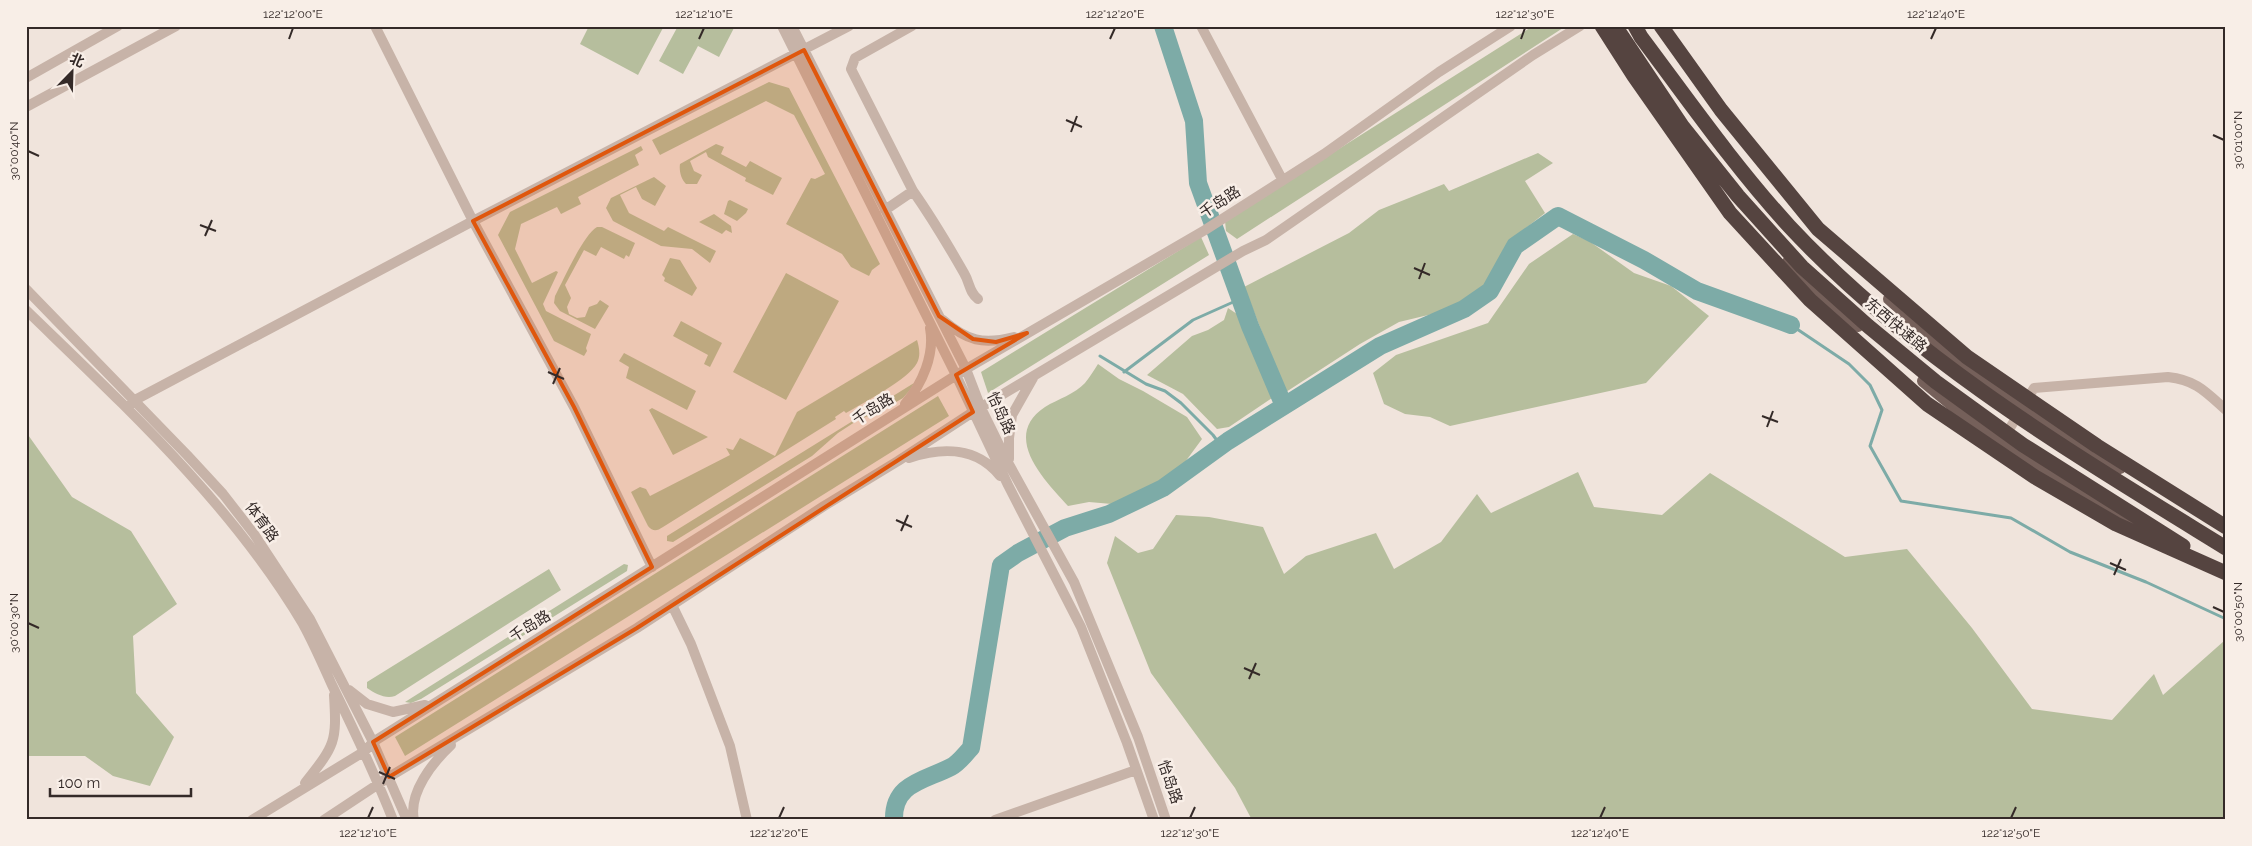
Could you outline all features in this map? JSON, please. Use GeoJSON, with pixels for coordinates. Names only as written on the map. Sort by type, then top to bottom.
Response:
{"type":"FeatureCollection","features":[{"type":"Feature","properties":{"kind":"highway"},"geometry":{"type":"LineString","coordinates":[[1603,26],[1634,76],[1730,213],[1810,300],[1927,404],[2034,477],[2116,524],[2226,573]]}},
{"type":"Feature","properties":{"kind":"highway","name":"东西快速路"},"geometry":{"type":"LineString","coordinates":[[1615,26],[1688,134],[1738,196],[1802,267],[1868,326],[1936,382],[2023,445],[2226,573]]}},
{"type":"Feature","properties":{"kind":"highway","name":"东西快速路"},"geometry":{"type":"LineString","coordinates":[[1635,26],[1641,37],[1734,161],[1790,226],[1868,303],[2003,407],[2098,469],[2226,548]]}},
{"type":"Feature","properties":{"kind":"highway"},"geometry":{"type":"LineString","coordinates":[[1661,26],[1721,110],[1818,229],[1967,357],[2097,446],[2226,529]]}},
{"type":"Feature","properties":{"kind":"main road"},"geometry":{"type":"LineString","coordinates":[[1603,26],[1728,193],[1808,284],[2001,443],[2226,582]]}},
{"type":"Feature","properties":{"kind":"main road"},"geometry":{"type":"LineString","coordinates":[[1818,229],[1931,339],[2022,408],[2085,448],[2226,529]]}},
{"type":"Feature","properties":{"kind":"street"},"geometry":{"type":"LineString","coordinates":[[26,78],[118,26]]}},
{"type":"Feature","properties":{"kind":"street"},"geometry":{"type":"LineString","coordinates":[[26,107],[176,26]]}},
{"type":"Feature","properties":{"kind":"street"},"geometry":{"type":"LineString","coordinates":[[375,26],[473,221],[574,407],[652,567]]}},
{"type":"Feature","properties":{"kind":"street"},"geometry":{"type":"LineString","coordinates":[[782,26],[800,52],[956,375],[977,410],[1008,485],[1081,627],[1154,820]]}},
{"type":"Feature","properties":{"kind":"street","name":"怡岛路"},"geometry":{"type":"LineString","coordinates":[[792,26],[800,52],[885,210],[966,369],[977,410],[1010,465],[1074,582],[1138,737],[1166,820]]}},
{"type":"Feature","properties":{"kind":"street"},"geometry":{"type":"LineString","coordinates":[[126,407],[135,400],[473,221],[849,26]]}},
{"type":"Feature","properties":{"kind":"street"},"geometry":{"type":"LineString","coordinates":[[912,26],[855,58],[851,69],[913,191],[944,237],[966,276],[972,294],[978,299]]}},
{"type":"Feature","properties":{"kind":"street"},"geometry":{"type":"LineString","coordinates":[[1201,26],[1282,179]]}},
{"type":"Feature","properties":{"kind":"street","name":"千岛路"},"geometry":{"type":"LineString","coordinates":[[252,820],[365,751],[373,742],[956,375],[1205,230],[1282,179],[1324,154],[1439,72],[1511,26]]}},
{"type":"Feature","properties":{"kind":"street"},"geometry":{"type":"LineString","coordinates":[[324,820],[389,777],[637,628],[824,506],[977,410],[1266,240],[1525,61],[1580,26]]}},
{"type":"Feature","properties":{"kind":"street"},"geometry":{"type":"LineString","coordinates":[[885,210],[913,191]]}},
{"type":"Feature","properties":{"kind":"street","name":"体育路"},"geometry":{"type":"LineString","coordinates":[[26,289],[224,494],[254,534],[310,619],[373,742],[407,820]]}},
{"type":"Feature","properties":{"kind":"street","name":"体育路"},"geometry":{"type":"LineString","coordinates":[[26,310],[126,407],[207,493],[242,537],[303,625],[365,751],[393,820]]}},
{"type":"Feature","properties":{"kind":"street"},"geometry":{"type":"LineString","coordinates":[[939,316],[964,336],[973,339],[996,342],[1027,333]]}},
{"type":"Feature","properties":{"kind":"street"},"geometry":{"type":"LineString","coordinates":[[901,410],[918,386],[928,361],[931,347],[929,319]]}},
{"type":"Feature","properties":{"kind":"street"},"geometry":{"type":"LineString","coordinates":[[1010,465],[1008,453],[1012,415],[1034,377]]}},
{"type":"Feature","properties":{"kind":"street"},"geometry":{"type":"LineString","coordinates":[[2001,443],[2034,388],[2168,377],[2186,379],[2203,389],[2223,405]]}},
{"type":"Feature","properties":{"kind":"street"},"geometry":{"type":"LineString","coordinates":[[898,461],[938,451],[962,451],[974,455],[985,462],[998,472],[1008,485]]}},
{"type":"Feature","properties":{"kind":"street"},"geometry":{"type":"LineString","coordinates":[[672,605],[691,644],[730,746],[747,820]]}},
{"type":"Feature","properties":{"kind":"street"},"geometry":{"type":"LineString","coordinates":[[301,789],[319,767],[335,737],[337,721],[334,688]]}},
{"type":"Feature","properties":{"kind":"street"},"geometry":{"type":"LineString","coordinates":[[346,688],[367,704],[393,712],[436,702]]}},
{"type":"Feature","properties":{"kind":"street"},"geometry":{"type":"LineString","coordinates":[[414,820],[414,802],[428,774],[439,756],[464,732]]}},
{"type":"Feature","properties":{"kind":"street"},"geometry":{"type":"LineString","coordinates":[[995,820],[1136,770]]}},
{"type":"Feature","properties":{"kind":"highlighted area"},"geometry":{"type":"Polygon","coordinates":[[[804,50],[939,316],[973,339],[996,342],[1027,333],[956,375],[973,412],[637,628],[389,777],[373,742],[652,567],[574,407],[473,221],[804,50]]]}},
{"type":"Feature","properties":{"kind":"green space"},"geometry":{"type":"Polygon","coordinates":[[[589,26],[664,26],[638,75],[580,44],[589,26]]]}},
{"type":"Feature","properties":{"kind":"green space"},"geometry":{"type":"Polygon","coordinates":[[[678,26],[735,26],[719,57],[698,46],[683,74],[659,61],[678,26]]]}},
{"type":"Feature","properties":{"kind":"green space"},"geometry":{"type":"Polygon","coordinates":[[[1533,26],[1566,26],[1237,239],[1226,231],[1225,221],[1533,26]]]}},
{"type":"Feature","properties":{"kind":"green space"},"geometry":{"type":"Polygon","coordinates":[[[769,82],[789,88],[880,264],[872,270],[869,276],[851,267],[842,254],[786,224],[811,178],[815,179],[825,174],[794,115],[766,101],[660,155],[652,140],[769,82]]]}},
{"type":"Feature","properties":{"kind":"green space"},"geometry":{"type":"Polygon","coordinates":[[[716,144],[724,147],[721,154],[746,167],[750,161],[782,178],[773,195],[745,181],[746,178],[708,157],[706,152],[690,161],[694,171],[702,175],[697,184],[686,184],[681,175],[680,164],[716,144]]]}},
{"type":"Feature","properties":{"kind":"green space"},"geometry":{"type":"Polygon","coordinates":[[[641,146],[643,150],[635,155],[639,165],[578,197],[581,204],[561,214],[557,207],[521,224],[515,249],[532,283],[556,271],[558,272],[543,304],[546,311],[591,334],[584,356],[554,341],[498,235],[510,212],[641,146]]]}},
{"type":"Feature","properties":{"kind":"green space"},"geometry":{"type":"Polygon","coordinates":[[[1538,153],[1553,163],[1525,181],[1545,213],[1512,239],[1487,286],[1445,311],[1399,322],[1360,344],[1286,392],[1244,287],[1349,233],[1379,210],[1444,184],[1449,191],[1538,153]]]}},
{"type":"Feature","properties":{"kind":"green space"},"geometry":{"type":"Polygon","coordinates":[[[654,177],[666,186],[655,206],[642,199],[636,187],[620,195],[629,213],[664,231],[668,227],[716,251],[710,263],[692,249],[661,246],[613,221],[606,208],[611,198],[654,177]]]}},
{"type":"Feature","properties":{"kind":"green space"},"geometry":{"type":"Polygon","coordinates":[[[730,200],[748,209],[737,221],[724,214],[730,200]]]}},
{"type":"Feature","properties":{"kind":"green space"},"geometry":{"type":"Polygon","coordinates":[[[714,214],[731,226],[732,233],[726,230],[722,234],[699,222],[714,214]]]}},
{"type":"Feature","properties":{"kind":"green space"},"geometry":{"type":"Polygon","coordinates":[[[597,227],[602,227],[635,243],[629,257],[626,255],[624,259],[601,247],[596,256],[584,250],[565,285],[571,298],[567,307],[569,314],[577,318],[585,317],[589,307],[597,304],[600,300],[609,306],[595,329],[560,311],[554,303],[555,296],[580,248],[597,227]]]}},
{"type":"Feature","properties":{"kind":"green space"},"geometry":{"type":"Polygon","coordinates":[[[1573,234],[1589,241],[1634,273],[1671,286],[1709,316],[1646,383],[1450,426],[1430,417],[1405,414],[1384,404],[1373,373],[1396,355],[1488,323],[1529,264],[1573,234]]]}},
{"type":"Feature","properties":{"kind":"green space"},"geometry":{"type":"Polygon","coordinates":[[[1201,237],[1209,255],[988,393],[981,372],[1201,237]]]}},
{"type":"Feature","properties":{"kind":"green space"},"geometry":{"type":"Polygon","coordinates":[[[670,258],[680,260],[697,288],[692,296],[664,281],[665,278],[662,275],[670,258]]]}},
{"type":"Feature","properties":{"kind":"green space"},"geometry":{"type":"Polygon","coordinates":[[[786,273],[839,301],[786,400],[733,372],[786,273]]]}},
{"type":"Feature","properties":{"kind":"green space"},"geometry":{"type":"Polygon","coordinates":[[[1228,308],[1237,314],[1243,323],[1275,396],[1229,427],[1217,429],[1183,394],[1147,375],[1192,336],[1208,330],[1224,320],[1228,308]]]}},
{"type":"Feature","properties":{"kind":"green space"},"geometry":{"type":"Polygon","coordinates":[[[681,321],[722,343],[710,367],[704,364],[708,355],[673,336],[681,321]]]}},
{"type":"Feature","properties":{"kind":"green space"},"geometry":{"type":"Polygon","coordinates":[[[917,340],[919,354],[917,363],[896,383],[846,413],[844,411],[835,417],[836,419],[661,528],[653,530],[648,526],[631,492],[640,487],[646,489],[650,496],[730,455],[726,448],[733,450],[740,438],[775,456],[797,412],[917,340]]]}},
{"type":"Feature","properties":{"kind":"green space"},"geometry":{"type":"Polygon","coordinates":[[[624,353],[696,391],[687,410],[626,378],[629,367],[619,361],[624,353]]]}},
{"type":"Feature","properties":{"kind":"green space"},"geometry":{"type":"Polygon","coordinates":[[[1098,364],[1119,379],[1187,417],[1202,439],[1177,473],[1143,493],[1112,504],[1089,502],[1068,506],[1048,484],[1031,458],[1027,444],[1027,431],[1032,419],[1045,407],[1081,387],[1098,364]]]}},
{"type":"Feature","properties":{"kind":"green space"},"geometry":{"type":"Polygon","coordinates":[[[914,383],[903,398],[879,412],[858,420],[838,433],[812,456],[673,542],[667,541],[667,536],[914,383]]]}},
{"type":"Feature","properties":{"kind":"green space"},"geometry":{"type":"Polygon","coordinates":[[[938,396],[949,416],[405,756],[395,737],[938,396]]]}},
{"type":"Feature","properties":{"kind":"green space"},"geometry":{"type":"Polygon","coordinates":[[[652,408],[708,437],[673,455],[649,410],[652,408]]]}},
{"type":"Feature","properties":{"kind":"green space"},"geometry":{"type":"Polygon","coordinates":[[[26,432],[72,497],[131,531],[177,604],[133,636],[136,693],[174,737],[150,786],[113,776],[85,756],[26,756],[26,432]]]}},
{"type":"Feature","properties":{"kind":"green space"},"geometry":{"type":"Polygon","coordinates":[[[1578,472],[1594,507],[1662,515],[1710,473],[1845,557],[1907,549],[1972,628],[2032,709],[2112,720],[2154,674],[2163,695],[2224,641],[2226,642],[2226,820],[1252,820],[1235,788],[1151,673],[1107,563],[1115,536],[1138,553],[1153,549],[1176,515],[1209,517],[1263,527],[1284,574],[1306,556],[1376,533],[1394,569],[1441,542],[1477,494],[1491,513],[1578,472]]]}},
{"type":"Feature","properties":{"kind":"green space"},"geometry":{"type":"Polygon","coordinates":[[[624,564],[628,565],[627,571],[421,699],[411,703],[405,702],[624,564]]]}},
{"type":"Feature","properties":{"kind":"green space"},"geometry":{"type":"Polygon","coordinates":[[[549,569],[561,590],[395,696],[381,695],[367,688],[367,682],[549,569]]]}},
{"type":"Feature","properties":{"kind":"waterway"},"geometry":{"type":"LineString","coordinates":[[1163,26],[1194,121],[1198,183],[1250,326],[1284,406]]}},
{"type":"Feature","properties":{"kind":"waterway"},"geometry":{"type":"LineString","coordinates":[[894,820],[895,808],[904,791],[921,780],[954,765],[971,748],[1001,565],[1018,553],[1065,528],[1109,514],[1163,488],[1228,441],[1380,346],[1464,309],[1490,291],[1515,246],[1558,216],[1644,260],[1697,291],[1791,325]]}},
{"type":"Feature","properties":{"kind":"waterway"},"geometry":{"type":"LineString","coordinates":[[1124,372],[1193,320],[1240,299]]}},
{"type":"Feature","properties":{"kind":"waterway"},"geometry":{"type":"LineString","coordinates":[[1791,325],[1849,364],[1870,385],[1882,410],[1870,446],[1901,501],[2011,518],[2070,552],[2146,582],[2226,619]]}},
{"type":"Feature","properties":{"kind":"waterway"},"geometry":{"type":"LineString","coordinates":[[1100,356],[1146,384],[1165,391],[1181,403],[1213,435],[1221,446]]}}]}
